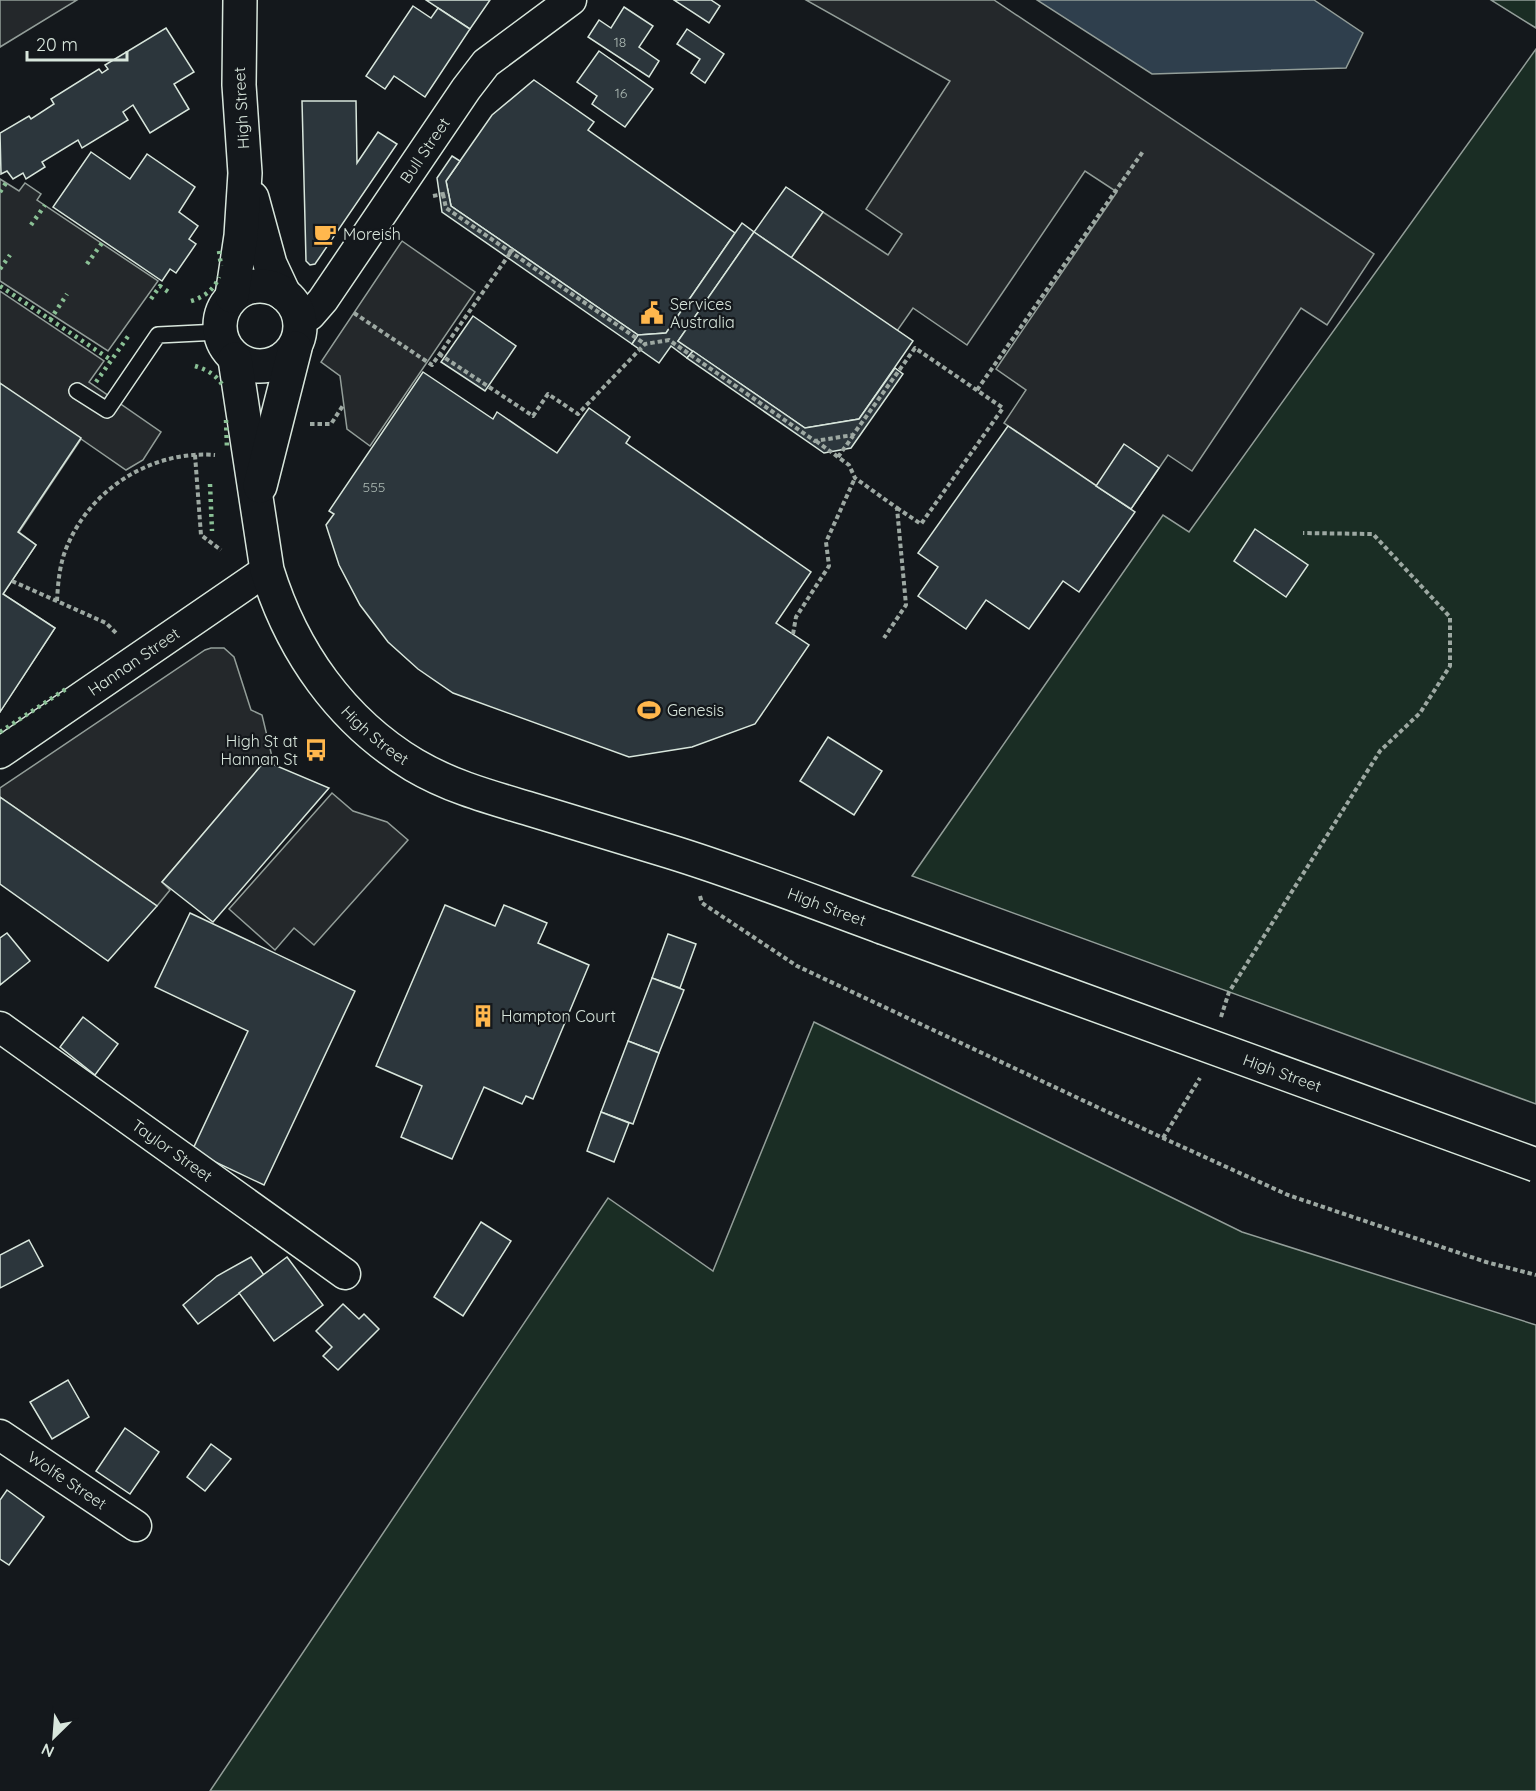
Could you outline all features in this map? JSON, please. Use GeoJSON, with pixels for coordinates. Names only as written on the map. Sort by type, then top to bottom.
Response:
{"type":"FeatureCollection","features":[{"type":"Feature","properties":{"kind":"main road","name":"High Street"},"geometry":{"type":"LineString","coordinates":[[234,0],[239,42]]}},
{"type":"Feature","properties":{"kind":"main road","name":"High Street"},"geometry":{"type":"LineString","coordinates":[[232,296],[241,236],[245,173],[239,85],[240,0]]}},
{"type":"Feature","properties":{"kind":"main road","name":"High Street"},"geometry":{"type":"LineString","coordinates":[[245,173],[270,264],[293,320],[256,502]]}},
{"type":"Feature","properties":{"kind":"main road"},"geometry":{"type":"LineString","coordinates":[[267,286],[293,320],[283,360],[267,366],[251,366],[227,345],[219,325],[223,309],[232,296],[248,288],[267,286]]}},
{"type":"Feature","properties":{"kind":"main road","name":"High Street"},"geometry":{"type":"LineString","coordinates":[[227,345],[267,570],[276,599],[319,677],[337,701],[384,745],[415,765],[464,788],[684,856],[1536,1165]]}},
{"type":"Feature","properties":{"kind":"street","name":"Bull Street"},"geometry":{"type":"LineString","coordinates":[[293,320],[310,315],[323,300],[486,63],[559,4]]}},
{"type":"Feature","properties":{"kind":"street","name":"Hannan Street"},"geometry":{"type":"LineString","coordinates":[[0,753],[267,570]]}},
{"type":"Feature","properties":{"kind":"street","name":"Taylor Street"},"geometry":{"type":"LineString","coordinates":[[0,1027],[345,1274]]}},
{"type":"Feature","properties":{"kind":"street","name":"Wolfe Street"},"geometry":{"type":"LineString","coordinates":[[0,1434],[136,1526]]}},
{"type":"Feature","properties":{"kind":"lane"},"geometry":{"type":"LineString","coordinates":[[77,391],[107,410],[158,335],[227,345]]}},
{"type":"Feature","properties":{"kind":"path"},"geometry":{"type":"LineString","coordinates":[[977,390],[1144,150]]}},
{"type":"Feature","properties":{"kind":"path"},"geometry":{"type":"LineString","coordinates":[[448,193],[443,194],[446,208],[512,250],[645,344]]}},
{"type":"Feature","properties":{"kind":"path"},"geometry":{"type":"LineString","coordinates":[[353,312],[432,365],[512,250]]}},
{"type":"Feature","properties":{"kind":"path"},"geometry":{"type":"LineString","coordinates":[[654,334],[656,342]]}},
{"type":"Feature","properties":{"kind":"path"},"geometry":{"type":"LineString","coordinates":[[439,354],[533,416],[548,394],[578,414],[645,344],[669,340],[849,465],[855,478],[921,525],[1002,408],[915,348],[838,457]]}},
{"type":"Feature","properties":{"kind":"path"},"geometry":{"type":"LineString","coordinates":[[306,424],[331,424],[344,404]]}},
{"type":"Feature","properties":{"kind":"path"},"geometry":{"type":"LineString","coordinates":[[815,441],[854,435]]}},
{"type":"Feature","properties":{"kind":"path"},"geometry":{"type":"LineString","coordinates":[[57,601],[61,565],[68,544],[77,526],[92,506],[110,489],[125,477],[165,460],[195,455],[216,455]]}},
{"type":"Feature","properties":{"kind":"path"},"geometry":{"type":"LineString","coordinates":[[195,455],[201,535],[221,550]]}},
{"type":"Feature","properties":{"kind":"path"},"geometry":{"type":"LineString","coordinates":[[793,634],[796,617],[829,566],[826,543],[855,478]]}},
{"type":"Feature","properties":{"kind":"path"},"geometry":{"type":"LineString","coordinates":[[884,638],[906,605],[897,508]]}},
{"type":"Feature","properties":{"kind":"path"},"geometry":{"type":"LineString","coordinates":[[1229,992],[1380,752],[1420,714],[1450,666],[1450,617],[1373,534],[1303,533]]}},
{"type":"Feature","properties":{"kind":"path"},"geometry":{"type":"LineString","coordinates":[[12,581],[106,623]]}},
{"type":"Feature","properties":{"kind":"path"},"geometry":{"type":"LineString","coordinates":[[684,856],[702,903],[797,966],[1288,1195],[1486,1262],[1536,1275]]}},
{"type":"Feature","properties":{"kind":"green space"},"geometry":{"type":"Polygon","coordinates":[[[1491,0],[1536,0],[1536,28],[1491,0]]]}},
{"type":"Feature","properties":{"kind":"green space"},"geometry":{"type":"Polygon","coordinates":[[[1536,49],[1536,1104],[912,876],[1163,515],[1189,532],[1536,49]]]}},
{"type":"Feature","properties":{"kind":"green space"},"geometry":{"type":"Polygon","coordinates":[[[814,1022],[1242,1232],[1536,1325],[1536,1791],[210,1791],[608,1198],[713,1271],[814,1022]]]}},
{"type":"Feature","properties":{"kind":"shaded area"},"geometry":{"type":"Polygon","coordinates":[[[0,0],[77,0],[0,47],[0,0]]]}},
{"type":"Feature","properties":{"kind":"shaded area"},"geometry":{"type":"Polygon","coordinates":[[[806,0],[994,0],[1374,254],[1327,325],[1301,308],[1192,471],[1168,455],[1131,509],[1004,423],[1026,390],[996,369],[1117,192],[1085,171],[967,345],[913,308],[897,331],[791,258],[823,212],[888,255],[902,234],[866,209],[950,81],[806,0]]]}},
{"type":"Feature","properties":{"kind":"shaded area"},"geometry":{"type":"Polygon","coordinates":[[[0,179],[19,191],[25,183],[41,194],[37,200],[158,281],[108,351],[0,281],[0,179]]]}},
{"type":"Feature","properties":{"kind":"shaded area"},"geometry":{"type":"Polygon","coordinates":[[[402,241],[475,292],[370,446],[347,429],[340,376],[321,362],[402,241]]]}},
{"type":"Feature","properties":{"kind":"shaded area"},"geometry":{"type":"Polygon","coordinates":[[[0,291],[104,361],[89,382],[161,432],[143,460],[126,470],[81,439],[19,532],[36,545],[3,594],[55,628],[0,712],[0,291]]]}},
{"type":"Feature","properties":{"kind":"shaded area"},"geometry":{"type":"Polygon","coordinates":[[[211,648],[224,648],[234,657],[251,710],[262,715],[274,765],[265,761],[162,882],[170,890],[157,906],[0,797],[0,788],[211,648]]]}},
{"type":"Feature","properties":{"kind":"shaded area"},"geometry":{"type":"Polygon","coordinates":[[[332,793],[353,811],[387,822],[408,840],[314,945],[294,928],[275,950],[229,909],[332,793]]]}},
{"type":"Feature","properties":{"kind":"water"},"geometry":{"type":"Polygon","coordinates":[[[1037,0],[1314,0],[1363,33],[1346,68],[1152,74],[1037,0]]]}},
{"type":"Feature","properties":{"kind":"building"},"geometry":{"type":"Polygon","coordinates":[[[426,0],[490,0],[470,29],[426,0]]]}},
{"type":"Feature","properties":{"kind":"building"},"geometry":{"type":"Polygon","coordinates":[[[674,0],[711,0],[720,6],[709,23],[674,0]]]}},
{"type":"Feature","properties":{"kind":"building"},"geometry":{"type":"Polygon","coordinates":[[[413,6],[431,18],[438,8],[470,29],[425,97],[394,76],[385,89],[366,76],[413,6]]]}},
{"type":"Feature","properties":{"kind":"building"},"geometry":{"type":"Polygon","coordinates":[[[624,7],[653,26],[639,47],[659,61],[649,77],[588,37],[599,20],[611,28],[624,7]]]}},
{"type":"Feature","properties":{"kind":"building"},"geometry":{"type":"Polygon","coordinates":[[[166,28],[194,72],[174,84],[189,109],[150,133],[133,105],[123,112],[128,120],[82,148],[78,140],[42,162],[45,167],[26,179],[23,173],[13,179],[7,171],[1,174],[0,133],[29,116],[31,119],[54,104],[51,99],[99,69],[102,73],[108,69],[105,65],[166,28]]]}},
{"type":"Feature","properties":{"kind":"building"},"geometry":{"type":"Polygon","coordinates":[[[687,29],[724,54],[705,83],[691,73],[700,59],[677,44],[687,29]]]}},
{"type":"Feature","properties":{"kind":"building"},"geometry":{"type":"Polygon","coordinates":[[[599,51],[653,89],[625,127],[592,104],[597,96],[577,82],[599,51]]]}},
{"type":"Feature","properties":{"kind":"building"},"geometry":{"type":"Polygon","coordinates":[[[534,80],[594,122],[588,130],[735,233],[666,333],[638,335],[451,206],[446,181],[492,115],[534,80]]]}},
{"type":"Feature","properties":{"kind":"building"},"geometry":{"type":"Polygon","coordinates":[[[302,101],[356,101],[357,163],[378,132],[397,144],[315,264],[310,265],[306,261],[302,101]]]}},
{"type":"Feature","properties":{"kind":"building"},"geometry":{"type":"Polygon","coordinates":[[[91,152],[130,179],[147,154],[195,187],[179,212],[198,226],[189,239],[196,244],[176,273],[170,269],[162,281],[53,207],[91,152]]]}},
{"type":"Feature","properties":{"kind":"building"},"geometry":{"type":"Polygon","coordinates":[[[452,156],[460,161],[446,181],[451,206],[638,335],[632,344],[442,212],[437,178],[452,156]]]}},
{"type":"Feature","properties":{"kind":"building"},"geometry":{"type":"Polygon","coordinates":[[[786,187],[823,212],[791,258],[754,232],[786,187]]]}},
{"type":"Feature","properties":{"kind":"building"},"geometry":{"type":"Polygon","coordinates":[[[742,223],[754,232],[678,341],[693,351],[687,358],[671,346],[659,363],[632,344],[638,335],[666,333],[742,223]]]}},
{"type":"Feature","properties":{"kind":"building"},"geometry":{"type":"Polygon","coordinates":[[[754,232],[913,341],[859,419],[805,428],[678,341],[754,232]]]}},
{"type":"Feature","properties":{"kind":"building"},"geometry":{"type":"Polygon","coordinates":[[[473,316],[516,346],[485,391],[441,362],[473,316]]]}},
{"type":"Feature","properties":{"kind":"building"},"geometry":{"type":"Polygon","coordinates":[[[693,351],[805,428],[859,419],[895,368],[903,374],[851,448],[824,453],[687,358],[693,351]]]}},
{"type":"Feature","properties":{"kind":"building"},"geometry":{"type":"Polygon","coordinates":[[[423,372],[493,419],[497,412],[557,453],[589,408],[630,437],[626,443],[811,572],[776,623],[809,645],[755,724],[692,747],[629,757],[453,693],[418,669],[388,642],[360,605],[339,565],[326,525],[334,514],[329,511],[423,372]]]}},
{"type":"Feature","properties":{"kind":"building"},"geometry":{"type":"Polygon","coordinates":[[[0,383],[81,438],[18,532],[36,545],[3,594],[55,628],[0,712],[0,383]]]}},
{"type":"Feature","properties":{"kind":"building"},"geometry":{"type":"Polygon","coordinates":[[[1008,426],[1135,512],[1079,592],[1063,581],[1029,629],[986,600],[966,629],[918,596],[938,567],[918,553],[1008,426]]]}},
{"type":"Feature","properties":{"kind":"building"},"geometry":{"type":"Polygon","coordinates":[[[1124,444],[1159,468],[1131,509],[1096,486],[1124,444]]]}},
{"type":"Feature","properties":{"kind":"building"},"geometry":{"type":"Polygon","coordinates":[[[1255,529],[1308,565],[1286,597],[1234,561],[1255,529]]]}},
{"type":"Feature","properties":{"kind":"building"},"geometry":{"type":"Polygon","coordinates":[[[828,737],[882,771],[854,815],[800,781],[828,737]]]}},
{"type":"Feature","properties":{"kind":"building"},"geometry":{"type":"Polygon","coordinates":[[[265,761],[329,788],[213,922],[162,882],[265,761]]]}},
{"type":"Feature","properties":{"kind":"building"},"geometry":{"type":"Polygon","coordinates":[[[0,797],[157,906],[108,961],[0,884],[0,797]]]}},
{"type":"Feature","properties":{"kind":"building","name":"Hampton Court"},"geometry":{"type":"Polygon","coordinates":[[[445,905],[495,926],[504,905],[547,923],[538,943],[589,965],[533,1099],[526,1096],[522,1104],[484,1087],[452,1159],[401,1137],[422,1086],[376,1066],[445,905]]]}},
{"type":"Feature","properties":{"kind":"building"},"geometry":{"type":"Polygon","coordinates":[[[190,913],[355,991],[264,1185],[192,1151],[248,1031],[155,987],[190,913]]]}},
{"type":"Feature","properties":{"kind":"building"},"geometry":{"type":"Polygon","coordinates":[[[7,933],[30,961],[0,985],[0,938],[7,933]]]}},
{"type":"Feature","properties":{"kind":"building"},"geometry":{"type":"Polygon","coordinates":[[[668,934],[696,944],[680,988],[652,978],[668,934]]]}},
{"type":"Feature","properties":{"kind":"building"},"geometry":{"type":"Polygon","coordinates":[[[652,978],[684,990],[659,1053],[628,1041],[652,978]]]}},
{"type":"Feature","properties":{"kind":"building"},"geometry":{"type":"Polygon","coordinates":[[[83,1017],[118,1044],[95,1075],[60,1047],[83,1017]]]}},
{"type":"Feature","properties":{"kind":"building"},"geometry":{"type":"Polygon","coordinates":[[[628,1041],[659,1053],[633,1124],[601,1112],[628,1041]]]}},
{"type":"Feature","properties":{"kind":"building"},"geometry":{"type":"Polygon","coordinates":[[[601,1112],[629,1123],[614,1162],[587,1151],[601,1112]]]}},
{"type":"Feature","properties":{"kind":"building"},"geometry":{"type":"Polygon","coordinates":[[[481,1222],[511,1241],[463,1316],[434,1297],[481,1222]]]}},
{"type":"Feature","properties":{"kind":"building"},"geometry":{"type":"Polygon","coordinates":[[[29,1240],[43,1266],[0,1288],[0,1255],[29,1240]]]}},
{"type":"Feature","properties":{"kind":"building"},"geometry":{"type":"Polygon","coordinates":[[[251,1257],[264,1275],[198,1324],[183,1305],[217,1276],[251,1257]]]}},
{"type":"Feature","properties":{"kind":"building"},"geometry":{"type":"Polygon","coordinates":[[[287,1257],[323,1305],[274,1341],[239,1293],[287,1257]]]}},
{"type":"Feature","properties":{"kind":"building"},"geometry":{"type":"Polygon","coordinates":[[[343,1304],[359,1319],[364,1314],[379,1329],[338,1370],[323,1356],[332,1347],[316,1331],[343,1304]]]}},
{"type":"Feature","properties":{"kind":"building"},"geometry":{"type":"Polygon","coordinates":[[[68,1380],[89,1417],[52,1439],[30,1402],[68,1380]]]}},
{"type":"Feature","properties":{"kind":"building"},"geometry":{"type":"Polygon","coordinates":[[[125,1428],[159,1452],[130,1494],[96,1471],[125,1428]]]}},
{"type":"Feature","properties":{"kind":"building"},"geometry":{"type":"Polygon","coordinates":[[[211,1444],[231,1459],[205,1491],[187,1477],[211,1444]]]}},
{"type":"Feature","properties":{"kind":"building"},"geometry":{"type":"Polygon","coordinates":[[[7,1490],[44,1517],[9,1565],[0,1559],[0,1500],[7,1490]]]}},
{"type":"Feature","properties":{"kind":"hedge"},"geometry":{"type":"LineString","coordinates":[[0,192],[6,183]]}},
{"type":"Feature","properties":{"kind":"hedge"},"geometry":{"type":"LineString","coordinates":[[31,225],[45,205]]}},
{"type":"Feature","properties":{"kind":"hedge"},"geometry":{"type":"LineString","coordinates":[[87,264],[102,243]]}},
{"type":"Feature","properties":{"kind":"hedge"},"geometry":{"type":"LineString","coordinates":[[219,251],[221,266]]}},
{"type":"Feature","properties":{"kind":"hedge"},"geometry":{"type":"LineString","coordinates":[[0,269],[10,255]]}},
{"type":"Feature","properties":{"kind":"hedge"},"geometry":{"type":"LineString","coordinates":[[191,301],[208,292],[219,277]]}},
{"type":"Feature","properties":{"kind":"hedge"},"geometry":{"type":"LineString","coordinates":[[0,286],[111,360]]}},
{"type":"Feature","properties":{"kind":"hedge"},"geometry":{"type":"LineString","coordinates":[[151,299],[160,286],[170,293]]}},
{"type":"Feature","properties":{"kind":"hedge"},"geometry":{"type":"LineString","coordinates":[[50,320],[67,294]]}},
{"type":"Feature","properties":{"kind":"hedge"},"geometry":{"type":"LineString","coordinates":[[96,382],[129,335]]}},
{"type":"Feature","properties":{"kind":"hedge"},"geometry":{"type":"LineString","coordinates":[[195,366],[212,374],[224,388]]}},
{"type":"Feature","properties":{"kind":"hedge"},"geometry":{"type":"LineString","coordinates":[[226,420],[227,449]]}},
{"type":"Feature","properties":{"kind":"hedge"},"geometry":{"type":"LineString","coordinates":[[210,484],[212,531]]}},
{"type":"Feature","properties":{"kind":"hedge"},"geometry":{"type":"LineString","coordinates":[[0,732],[69,687]]}},
{"type":"Feature","properties":{"kind":"place","name":"Moreish"},"geometry":{"type":"Point","coordinates":[325,234]}},
{"type":"Feature","properties":{"kind":"place","name":"Services Australia"},"geometry":{"type":"Point","coordinates":[652,313]}},
{"type":"Feature","properties":{"kind":"place","name":"Genesis"},"geometry":{"type":"Point","coordinates":[649,710]}},
{"type":"Feature","properties":{"kind":"place","name":"High St at Hannan St"},"geometry":{"type":"Point","coordinates":[316,750]}},
{"type":"Feature","properties":{"kind":"place","name":"Hampton Court"},"geometry":{"type":"Point","coordinates":[483,1016]}}]}
